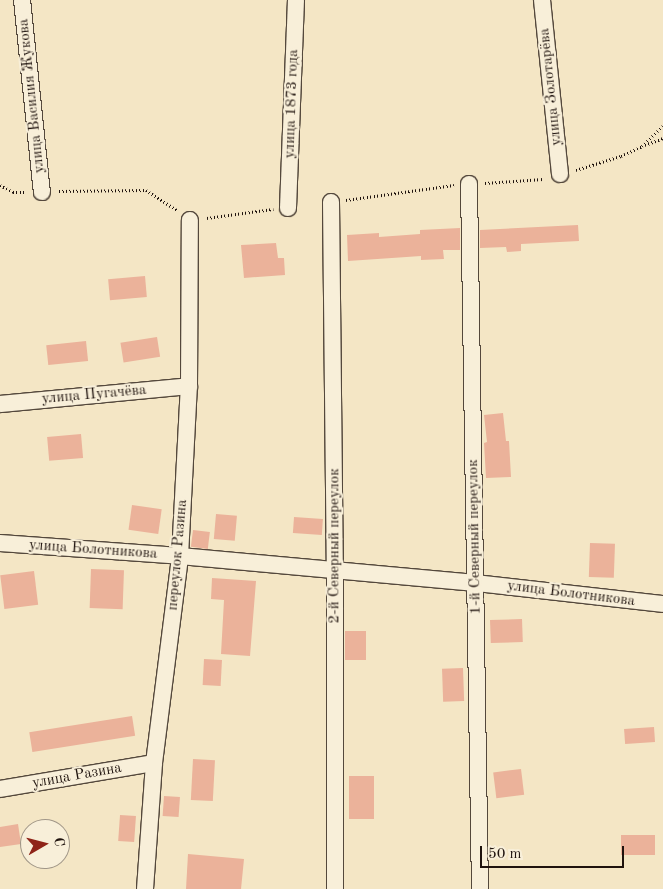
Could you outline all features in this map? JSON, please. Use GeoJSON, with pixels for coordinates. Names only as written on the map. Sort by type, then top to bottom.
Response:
{"type":"FeatureCollection","features":[{"type":"Feature","properties":{"kind":"street","name":"улица Василия Жукова"},"geometry":{"type":"LineString","coordinates":[[22,0],[42,192]]}},
{"type":"Feature","properties":{"kind":"street","name":"улица 1873 года"},"geometry":{"type":"LineString","coordinates":[[288,208],[296,0]]}},
{"type":"Feature","properties":{"kind":"street","name":"улица Золотарёва"},"geometry":{"type":"LineString","coordinates":[[542,0],[560,174]]}},
{"type":"Feature","properties":{"kind":"street","name":"1-й Северный переулок"},"geometry":{"type":"LineString","coordinates":[[469,184],[480,889]]}},
{"type":"Feature","properties":{"kind":"street","name":"2-й Северный переулок"},"geometry":{"type":"LineString","coordinates":[[331,202],[335,570],[334,889]]}},
{"type":"Feature","properties":{"kind":"street","name":"переулок Разина"},"geometry":{"type":"LineString","coordinates":[[145,889],[154,763],[180,556],[189,386],[190,220]]}},
{"type":"Feature","properties":{"kind":"street","name":"улица Пугачёва"},"geometry":{"type":"LineString","coordinates":[[0,404],[189,386]]}},
{"type":"Feature","properties":{"kind":"street","name":"улица Болотникова"},"geometry":{"type":"LineString","coordinates":[[0,543],[180,556],[335,570],[476,583],[663,604]]}},
{"type":"Feature","properties":{"kind":"street","name":"улица Разина"},"geometry":{"type":"LineString","coordinates":[[0,789],[154,763]]}},
{"type":"Feature","properties":{"kind":"path"},"geometry":{"type":"LineString","coordinates":[[642,146],[663,126]]}},
{"type":"Feature","properties":{"kind":"path"},"geometry":{"type":"LineString","coordinates":[[331,202],[433,187],[546,179],[621,156],[663,138]]}},
{"type":"Feature","properties":{"kind":"path"},"geometry":{"type":"LineString","coordinates":[[0,185],[13,192],[146,190],[190,220],[288,208]]}},
{"type":"Feature","properties":{"kind":"building"},"geometry":{"type":"Polygon","coordinates":[[[578,225],[579,241],[521,244],[521,251],[507,252],[506,247],[480,248],[480,230],[578,225]]]}},
{"type":"Feature","properties":{"kind":"building"},"geometry":{"type":"Polygon","coordinates":[[[460,228],[460,250],[443,250],[444,259],[421,260],[421,256],[348,261],[347,235],[379,233],[379,237],[420,234],[420,230],[460,228]]]}},
{"type":"Feature","properties":{"kind":"building"},"geometry":{"type":"Polygon","coordinates":[[[276,243],[278,258],[284,258],[285,275],[244,278],[241,245],[276,243]]]}},
{"type":"Feature","properties":{"kind":"building"},"geometry":{"type":"Polygon","coordinates":[[[145,276],[147,297],[110,300],[108,279],[145,276]]]}},
{"type":"Feature","properties":{"kind":"building"},"geometry":{"type":"Polygon","coordinates":[[[157,337],[160,357],[124,363],[120,343],[157,337]]]}},
{"type":"Feature","properties":{"kind":"building"},"geometry":{"type":"Polygon","coordinates":[[[86,341],[88,361],[48,365],[46,345],[86,341]]]}},
{"type":"Feature","properties":{"kind":"building"},"geometry":{"type":"Polygon","coordinates":[[[503,413],[506,441],[509,441],[511,477],[486,478],[484,443],[487,442],[484,415],[503,413]]]}},
{"type":"Feature","properties":{"kind":"building"},"geometry":{"type":"Polygon","coordinates":[[[81,434],[83,458],[49,461],[47,437],[81,434]]]}},
{"type":"Feature","properties":{"kind":"building"},"geometry":{"type":"Polygon","coordinates":[[[132,505],[162,509],[158,534],[129,530],[132,505]]]}},
{"type":"Feature","properties":{"kind":"building"},"geometry":{"type":"Polygon","coordinates":[[[216,514],[237,516],[235,541],[214,539],[216,514]]]}},
{"type":"Feature","properties":{"kind":"building"},"geometry":{"type":"Polygon","coordinates":[[[294,517],[323,519],[322,535],[293,533],[294,517]]]}},
{"type":"Feature","properties":{"kind":"building"},"geometry":{"type":"Polygon","coordinates":[[[193,530],[210,532],[208,549],[191,547],[193,530]]]}},
{"type":"Feature","properties":{"kind":"building"},"geometry":{"type":"Polygon","coordinates":[[[590,543],[615,544],[614,578],[589,577],[590,543]]]}},
{"type":"Feature","properties":{"kind":"building"},"geometry":{"type":"Polygon","coordinates":[[[91,569],[124,570],[123,609],[90,608],[91,569]]]}},
{"type":"Feature","properties":{"kind":"building"},"geometry":{"type":"Polygon","coordinates":[[[34,571],[38,605],[4,609],[0,575],[34,571]]]}},
{"type":"Feature","properties":{"kind":"building"},"geometry":{"type":"Polygon","coordinates":[[[212,578],[256,581],[250,656],[221,654],[224,600],[211,599],[212,578]]]}},
{"type":"Feature","properties":{"kind":"building"},"geometry":{"type":"Polygon","coordinates":[[[522,619],[523,642],[491,643],[490,620],[522,619]]]}},
{"type":"Feature","properties":{"kind":"building"},"geometry":{"type":"Polygon","coordinates":[[[345,631],[366,631],[366,660],[345,660],[345,631]]]}},
{"type":"Feature","properties":{"kind":"building"},"geometry":{"type":"Polygon","coordinates":[[[204,659],[222,660],[221,686],[203,685],[204,659]]]}},
{"type":"Feature","properties":{"kind":"building"},"geometry":{"type":"Polygon","coordinates":[[[463,668],[464,701],[443,702],[442,669],[463,668]]]}},
{"type":"Feature","properties":{"kind":"building"},"geometry":{"type":"Polygon","coordinates":[[[132,716],[135,736],[32,752],[29,732],[132,716]]]}},
{"type":"Feature","properties":{"kind":"building"},"geometry":{"type":"Polygon","coordinates":[[[654,727],[655,742],[625,744],[624,729],[654,727]]]}},
{"type":"Feature","properties":{"kind":"building"},"geometry":{"type":"Polygon","coordinates":[[[193,759],[215,760],[213,801],[191,800],[193,759]]]}},
{"type":"Feature","properties":{"kind":"building"},"geometry":{"type":"Polygon","coordinates":[[[521,769],[524,795],[496,798],[493,772],[521,769]]]}},
{"type":"Feature","properties":{"kind":"building"},"geometry":{"type":"Polygon","coordinates":[[[349,776],[374,776],[374,819],[349,819],[349,776]]]}},
{"type":"Feature","properties":{"kind":"building"},"geometry":{"type":"Polygon","coordinates":[[[164,796],[180,797],[179,817],[163,816],[164,796]]]}},
{"type":"Feature","properties":{"kind":"building"},"geometry":{"type":"Polygon","coordinates":[[[120,815],[136,816],[134,842],[118,841],[120,815]]]}},
{"type":"Feature","properties":{"kind":"building"},"geometry":{"type":"Polygon","coordinates":[[[18,824],[20,844],[0,847],[0,827],[18,824]]]}},
{"type":"Feature","properties":{"kind":"building"},"geometry":{"type":"Polygon","coordinates":[[[621,835],[655,835],[655,855],[621,855],[621,835]]]}},
{"type":"Feature","properties":{"kind":"building"},"geometry":{"type":"Polygon","coordinates":[[[188,854],[244,859],[241,889],[186,889],[188,854]]]}}]}
